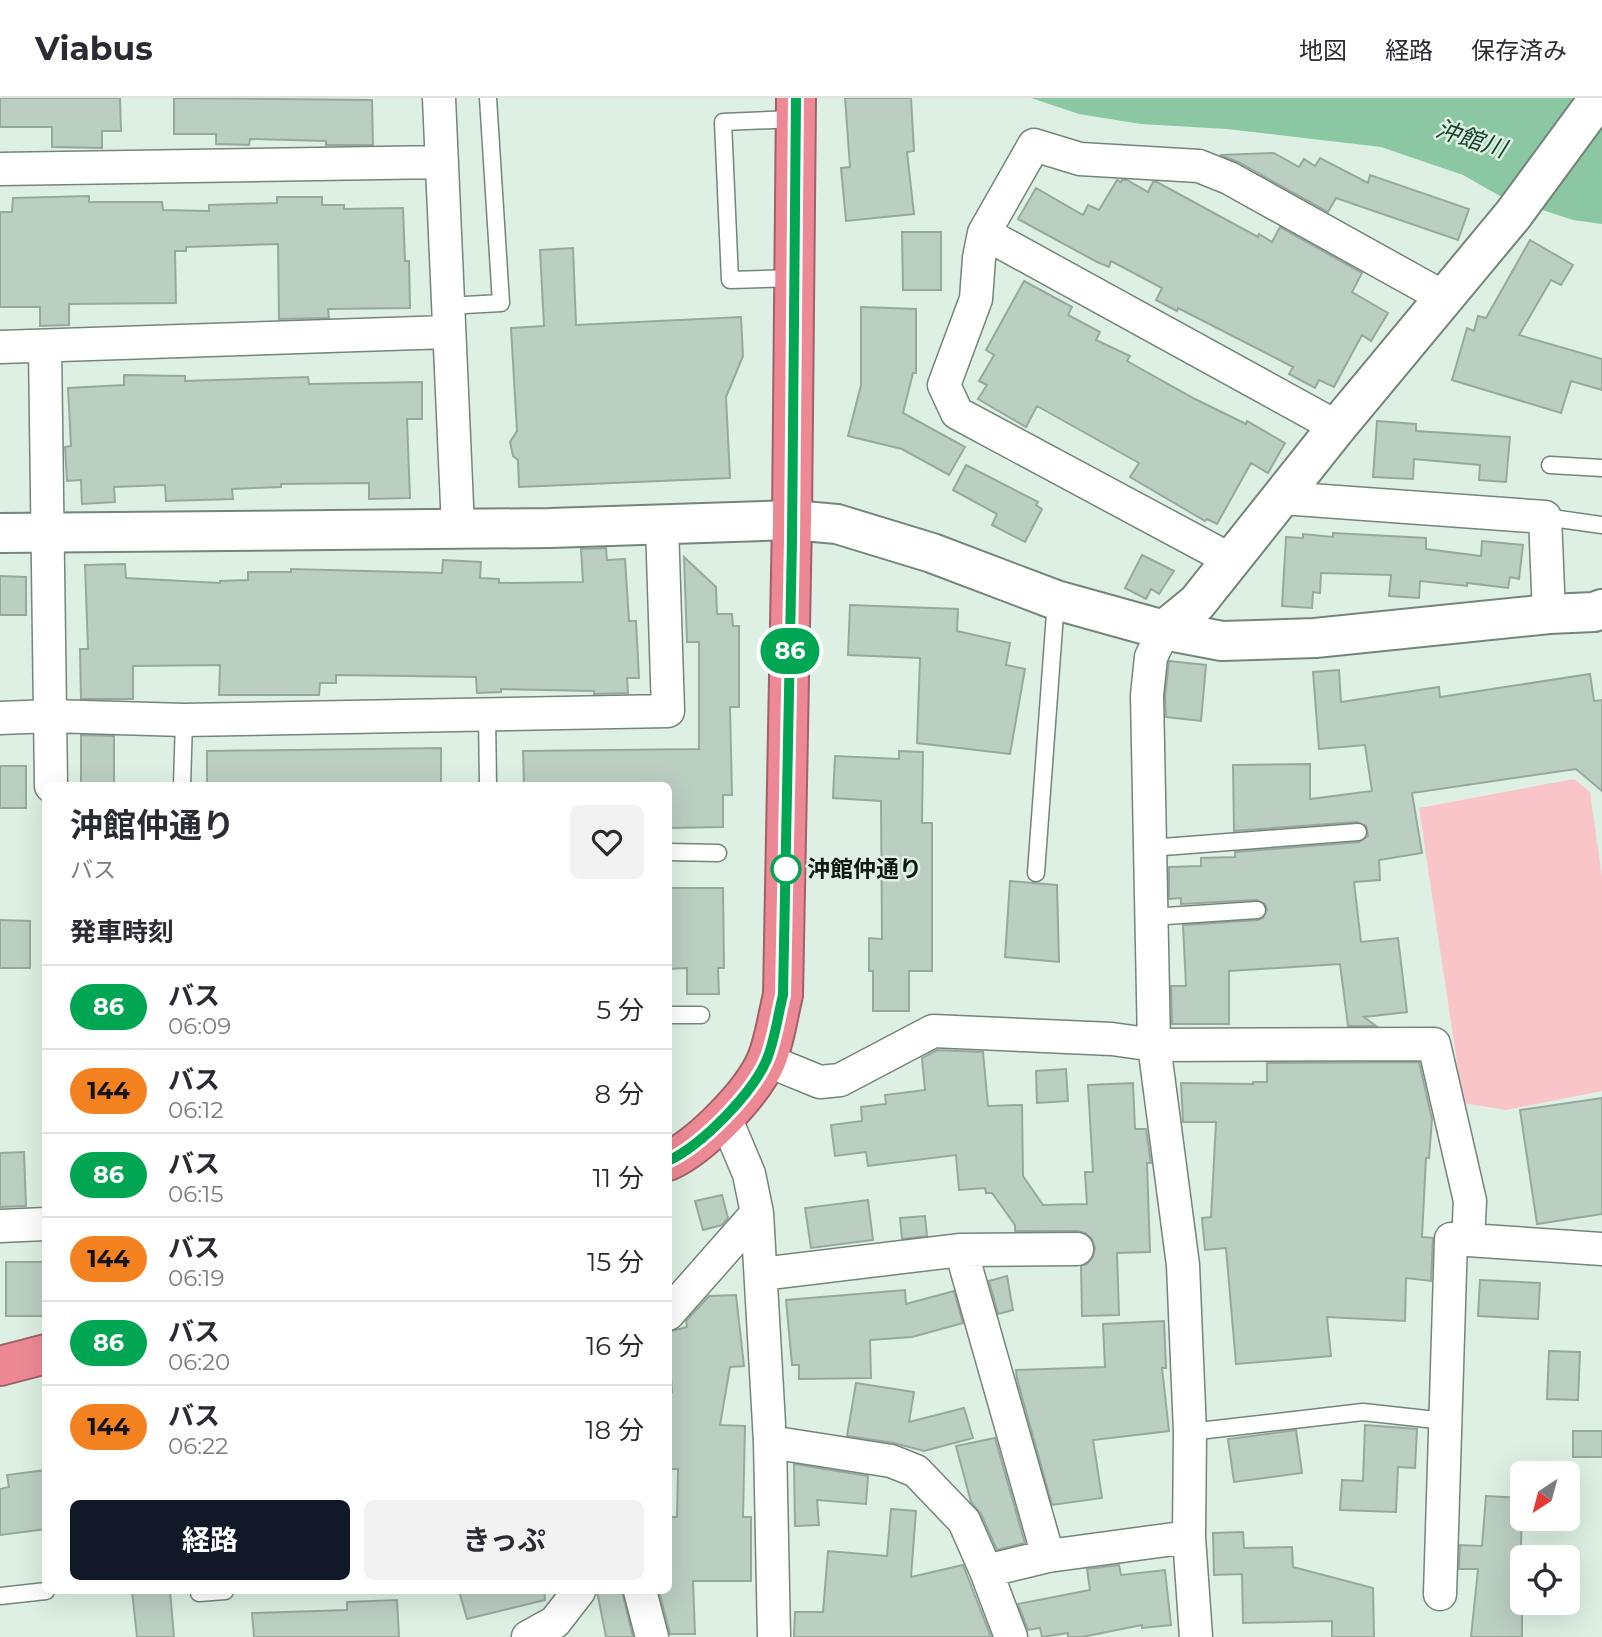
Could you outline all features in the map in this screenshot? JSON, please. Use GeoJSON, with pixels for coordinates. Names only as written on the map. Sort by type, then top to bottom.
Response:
{"type":"FeatureCollection","features":[{"type":"Feature","properties":{"kind":"highway"},"geometry":{"type":"LineString","coordinates":[[672,1159],[681,1155],[725,1117],[741,1099],[766,1060],[783,995],[792,520],[795,108]]}},
{"type":"Feature","properties":{"kind":"highway"},"geometry":{"type":"LineString","coordinates":[[0,1366],[42,1355]]}},
{"type":"Feature","properties":{"kind":"street"},"geometry":{"type":"LineString","coordinates":[[439,98],[458,528]]}},
{"type":"Feature","properties":{"kind":"street"},"geometry":{"type":"LineString","coordinates":[[1196,1637],[1189,1536],[1189,1432],[1183,1265],[1154,1045],[1146,695],[1151,657],[1164,630],[1197,603],[1337,427],[1518,208],[1597,100]]}},
{"type":"Feature","properties":{"kind":"street"},"geometry":{"type":"LineString","coordinates":[[1231,560],[957,413],[944,385],[976,299],[984,233],[1034,145],[1080,159],[1199,166],[1229,178],[1445,298]]}},
{"type":"Feature","properties":{"kind":"street"},"geometry":{"type":"LineString","coordinates":[[0,169],[442,162]]}},
{"type":"Feature","properties":{"kind":"street"},"geometry":{"type":"LineString","coordinates":[[984,233],[1337,427]]}},
{"type":"Feature","properties":{"kind":"street"},"geometry":{"type":"LineString","coordinates":[[0,347],[45,347],[448,319]]}},
{"type":"Feature","properties":{"kind":"street"},"geometry":{"type":"LineString","coordinates":[[45,347],[51,782]]}},
{"type":"Feature","properties":{"kind":"street"},"geometry":{"type":"LineString","coordinates":[[1282,498],[1545,517],[1549,614]]}},
{"type":"Feature","properties":{"kind":"street"},"geometry":{"type":"LineString","coordinates":[[0,533],[663,525],[792,520],[837,524],[932,553],[1056,600],[1164,630],[1222,641],[1315,638],[1549,614],[1594,612],[1602,609]]}},
{"type":"Feature","properties":{"kind":"street"},"geometry":{"type":"LineString","coordinates":[[0,718],[51,716],[184,720],[668,711],[663,525]]}},
{"type":"Feature","properties":{"kind":"street"},"geometry":{"type":"LineString","coordinates":[[766,1060],[820,1082],[840,1080],[933,1031],[1112,1039],[1154,1045],[1434,1044],[1470,1201],[1468,1240]]}},
{"type":"Feature","properties":{"kind":"street"},"geometry":{"type":"LineString","coordinates":[[725,1117],[749,1174],[757,1213],[770,1442],[774,1637]]}},
{"type":"Feature","properties":{"kind":"street"},"geometry":{"type":"LineString","coordinates":[[672,1309],[757,1213]]}},
{"type":"Feature","properties":{"kind":"street"},"geometry":{"type":"LineString","coordinates":[[0,1226],[42,1224]]}},
{"type":"Feature","properties":{"kind":"street"},"geometry":{"type":"LineString","coordinates":[[1440,1594],[1451,1239],[1602,1249]]}},
{"type":"Feature","properties":{"kind":"street"},"geometry":{"type":"LineString","coordinates":[[761,1274],[961,1250],[1077,1248]]}},
{"type":"Feature","properties":{"kind":"street"},"geometry":{"type":"LineString","coordinates":[[961,1250],[1048,1556]]}},
{"type":"Feature","properties":{"kind":"street"},"geometry":{"type":"LineString","coordinates":[[770,1442],[891,1461],[916,1471],[964,1521],[1011,1637]]}},
{"type":"Feature","properties":{"kind":"street"},"geometry":{"type":"LineString","coordinates":[[986,1571],[1048,1556],[1189,1536]]}},
{"type":"Feature","properties":{"kind":"street"},"geometry":{"type":"LineString","coordinates":[[528,1637],[555,1622],[577,1594]]}},
{"type":"Feature","properties":{"kind":"street"},"geometry":{"type":"LineString","coordinates":[[641,1594],[652,1637]]}},
{"type":"Feature","properties":{"kind":"lane"},"geometry":{"type":"LineString","coordinates":[[448,319],[501,303],[488,98]]}},
{"type":"Feature","properties":{"kind":"lane"},"geometry":{"type":"LineString","coordinates":[[795,108],[723,121],[730,280],[795,278]]}},
{"type":"Feature","properties":{"kind":"lane"},"geometry":{"type":"LineString","coordinates":[[1550,465],[1602,468]]}},
{"type":"Feature","properties":{"kind":"lane"},"geometry":{"type":"LineString","coordinates":[[1545,517],[1602,525]]}},
{"type":"Feature","properties":{"kind":"lane"},"geometry":{"type":"LineString","coordinates":[[1036,873],[1056,600]]}},
{"type":"Feature","properties":{"kind":"lane"},"geometry":{"type":"LineString","coordinates":[[486,713],[488,782]]}},
{"type":"Feature","properties":{"kind":"lane"},"geometry":{"type":"LineString","coordinates":[[182,782],[184,720]]}},
{"type":"Feature","properties":{"kind":"lane"},"geometry":{"type":"LineString","coordinates":[[1150,848],[1358,832]]}},
{"type":"Feature","properties":{"kind":"lane"},"geometry":{"type":"LineString","coordinates":[[672,852],[718,853]]}},
{"type":"Feature","properties":{"kind":"lane"},"geometry":{"type":"LineString","coordinates":[[1151,917],[1257,910]]}},
{"type":"Feature","properties":{"kind":"lane"},"geometry":{"type":"LineString","coordinates":[[672,1015],[701,1015]]}},
{"type":"Feature","properties":{"kind":"lane"},"geometry":{"type":"LineString","coordinates":[[1189,1432],[1363,1412],[1445,1421]]}},
{"type":"Feature","properties":{"kind":"lane"},"geometry":{"type":"LineString","coordinates":[[0,1596],[42,1591]]}},
{"type":"Feature","properties":{"kind":"shaded area"},"geometry":{"type":"Polygon","coordinates":[[[1574,779],[1590,792],[1602,877],[1602,1091],[1506,1110],[1463,1103],[1419,808],[1574,779]]]}},
{"type":"Feature","properties":{"kind":"water","name":"沖館川"},"geometry":{"type":"Polygon","coordinates":[[[1031,98],[1575,98],[1602,105],[1602,224],[1573,220],[1500,196],[1463,175],[1381,147],[1227,129],[1141,124],[1079,114],[1031,98]]]}},
{"type":"Feature","properties":{"kind":"building"},"geometry":{"type":"Polygon","coordinates":[[[0,98],[120,98],[121,131],[102,131],[102,148],[52,147],[52,127],[0,127],[0,98]]]}},
{"type":"Feature","properties":{"kind":"building"},"geometry":{"type":"Polygon","coordinates":[[[174,98],[372,100],[373,145],[326,145],[326,141],[250,139],[249,145],[216,144],[216,134],[174,134],[174,98]]]}},
{"type":"Feature","properties":{"kind":"building"},"geometry":{"type":"Polygon","coordinates":[[[845,98],[911,98],[914,151],[907,152],[914,214],[846,221],[841,168],[850,167],[845,98]]]}},
{"type":"Feature","properties":{"kind":"building"},"geometry":{"type":"Polygon","coordinates":[[[1274,153],[1299,167],[1304,159],[1315,166],[1320,158],[1368,183],[1370,175],[1469,209],[1458,240],[1336,198],[1328,212],[1238,162],[1220,155],[1274,153]]]}},
{"type":"Feature","properties":{"kind":"building"},"geometry":{"type":"Polygon","coordinates":[[[1117,180],[1127,180],[1148,192],[1153,182],[1157,182],[1272,242],[1280,227],[1362,273],[1352,292],[1388,313],[1371,341],[1362,335],[1334,387],[1319,380],[1315,388],[1289,374],[1293,367],[1178,308],[1177,311],[1156,300],[1162,288],[1111,261],[1109,267],[1097,262],[1018,219],[1036,188],[1083,215],[1088,205],[1099,210],[1117,180]]]}},
{"type":"Feature","properties":{"kind":"building"},"geometry":{"type":"Polygon","coordinates":[[[89,196],[89,202],[162,202],[163,210],[209,211],[209,205],[277,203],[277,197],[322,197],[322,205],[344,205],[344,209],[403,208],[405,261],[409,261],[410,308],[328,309],[329,318],[279,319],[278,244],[186,247],[186,251],[175,251],[176,303],[69,304],[69,325],[40,326],[40,307],[0,307],[0,212],[12,212],[13,198],[89,196]]]}},
{"type":"Feature","properties":{"kind":"building"},"geometry":{"type":"Polygon","coordinates":[[[902,232],[941,232],[941,290],[903,290],[902,232]]]}},
{"type":"Feature","properties":{"kind":"building"},"geometry":{"type":"Polygon","coordinates":[[[1530,240],[1573,265],[1561,285],[1551,280],[1519,335],[1602,359],[1602,390],[1571,381],[1561,413],[1452,380],[1467,328],[1474,331],[1478,316],[1486,318],[1530,240]]]}},
{"type":"Feature","properties":{"kind":"building"},"geometry":{"type":"Polygon","coordinates":[[[573,248],[576,325],[741,317],[743,356],[726,397],[730,478],[519,487],[518,460],[513,456],[510,442],[517,431],[511,328],[544,326],[540,250],[573,248]]]}},
{"type":"Feature","properties":{"kind":"building"},"geometry":{"type":"Polygon","coordinates":[[[1024,281],[1072,307],[1068,315],[1100,332],[1096,340],[1130,356],[1127,361],[1195,399],[1246,424],[1247,421],[1285,443],[1268,473],[1251,463],[1217,524],[1207,519],[1205,521],[1130,477],[1139,463],[1037,406],[1026,427],[978,399],[987,385],[979,381],[994,355],[986,350],[1024,281]]]}},
{"type":"Feature","properties":{"kind":"building"},"geometry":{"type":"Polygon","coordinates":[[[861,307],[916,309],[916,373],[913,373],[903,413],[965,447],[949,475],[902,449],[848,436],[861,385],[861,307]]]}},
{"type":"Feature","properties":{"kind":"building"},"geometry":{"type":"Polygon","coordinates":[[[124,375],[185,376],[185,381],[308,377],[309,384],[422,382],[422,419],[407,419],[410,498],[369,499],[369,483],[281,484],[281,487],[232,489],[233,499],[166,501],[165,485],[114,487],[115,502],[82,504],[81,480],[67,481],[65,447],[71,446],[68,388],[124,385],[124,375]]]}},
{"type":"Feature","properties":{"kind":"building"},"geometry":{"type":"Polygon","coordinates":[[[1377,421],[1416,424],[1416,431],[1510,437],[1506,482],[1479,480],[1480,465],[1414,459],[1413,479],[1373,477],[1377,421]]]}},
{"type":"Feature","properties":{"kind":"building"},"geometry":{"type":"Polygon","coordinates":[[[966,465],[1038,502],[1036,505],[1042,509],[1025,542],[992,525],[997,514],[953,490],[966,465]]]}},
{"type":"Feature","properties":{"kind":"building"},"geometry":{"type":"Polygon","coordinates":[[[1333,533],[1426,538],[1426,549],[1481,556],[1482,541],[1523,545],[1519,579],[1510,577],[1508,588],[1420,581],[1419,598],[1389,596],[1391,575],[1321,573],[1320,593],[1313,592],[1312,608],[1282,606],[1286,537],[1303,538],[1303,534],[1333,537],[1333,533]]]}},
{"type":"Feature","properties":{"kind":"building"},"geometry":{"type":"Polygon","coordinates":[[[606,548],[607,560],[625,559],[629,621],[636,621],[639,678],[627,678],[628,693],[501,689],[501,692],[477,693],[476,677],[336,675],[336,683],[320,683],[319,695],[219,695],[220,665],[133,666],[133,699],[81,699],[80,649],[88,649],[85,565],[125,564],[126,578],[220,583],[248,580],[248,572],[291,572],[291,569],[442,573],[443,560],[481,562],[480,578],[499,579],[499,583],[583,582],[581,549],[606,548]]]}},
{"type":"Feature","properties":{"kind":"building"},"geometry":{"type":"Polygon","coordinates":[[[1142,555],[1174,571],[1159,594],[1151,589],[1146,599],[1125,588],[1142,555]]]}},
{"type":"Feature","properties":{"kind":"building"},"geometry":{"type":"Polygon","coordinates":[[[684,557],[716,587],[717,614],[732,614],[733,626],[739,626],[739,707],[730,707],[732,795],[723,795],[723,827],[672,828],[672,782],[524,782],[523,751],[699,749],[699,642],[687,642],[684,557]]]}},
{"type":"Feature","properties":{"kind":"building"},"geometry":{"type":"Polygon","coordinates":[[[0,576],[26,577],[26,615],[0,615],[0,576]]]}},
{"type":"Feature","properties":{"kind":"building"},"geometry":{"type":"Polygon","coordinates":[[[850,605],[958,609],[957,631],[1010,643],[1006,665],[1025,669],[1010,754],[917,743],[920,658],[848,655],[850,605]]]}},
{"type":"Feature","properties":{"kind":"building"},"geometry":{"type":"Polygon","coordinates":[[[1169,661],[1206,665],[1201,721],[1166,717],[1165,696],[1169,661]]]}},
{"type":"Feature","properties":{"kind":"building"},"geometry":{"type":"Polygon","coordinates":[[[1339,670],[1341,702],[1439,687],[1440,697],[1590,674],[1594,701],[1602,700],[1602,791],[1576,769],[1412,793],[1422,853],[1379,860],[1380,880],[1354,882],[1361,942],[1398,938],[1407,1012],[1364,1017],[1376,1026],[1348,1026],[1340,964],[1229,971],[1229,1024],[1172,1024],[1171,986],[1186,986],[1183,925],[1258,920],[1263,918],[1267,910],[1265,904],[1256,900],[1181,904],[1181,898],[1169,899],[1169,867],[1201,866],[1201,858],[1235,857],[1235,852],[1359,842],[1368,836],[1366,826],[1357,822],[1234,831],[1233,765],[1310,764],[1310,799],[1372,791],[1365,745],[1319,749],[1313,672],[1339,670]]]}},
{"type":"Feature","properties":{"kind":"building"},"geometry":{"type":"Polygon","coordinates":[[[81,735],[114,736],[114,782],[81,782],[81,735]]]}},
{"type":"Feature","properties":{"kind":"building"},"geometry":{"type":"Polygon","coordinates":[[[441,748],[441,782],[207,782],[207,751],[441,748]]]}},
{"type":"Feature","properties":{"kind":"building"},"geometry":{"type":"Polygon","coordinates":[[[899,751],[923,752],[922,823],[932,823],[932,971],[909,971],[909,1011],[873,1011],[873,971],[869,971],[869,938],[882,939],[881,801],[833,798],[835,756],[899,759],[899,751]]]}},
{"type":"Feature","properties":{"kind":"building"},"geometry":{"type":"Polygon","coordinates":[[[0,766],[26,766],[26,808],[0,808],[0,766]]]}},
{"type":"Feature","properties":{"kind":"building"},"geometry":{"type":"Polygon","coordinates":[[[1010,881],[1057,885],[1059,962],[1005,957],[1010,881]]]}},
{"type":"Feature","properties":{"kind":"building"},"geometry":{"type":"Polygon","coordinates":[[[672,888],[723,888],[724,968],[718,968],[719,994],[687,994],[687,968],[672,969],[672,888]]]}},
{"type":"Feature","properties":{"kind":"building"},"geometry":{"type":"Polygon","coordinates":[[[0,920],[30,921],[30,968],[0,968],[0,920]]]}},
{"type":"Feature","properties":{"kind":"building"},"geometry":{"type":"Polygon","coordinates":[[[937,1050],[983,1052],[988,1106],[1022,1105],[1023,1176],[1043,1205],[1087,1204],[1085,1172],[1093,1172],[1088,1085],[1133,1083],[1135,1129],[1146,1129],[1151,1163],[1147,1163],[1150,1252],[1117,1253],[1119,1315],[1082,1316],[1081,1266],[1093,1257],[1095,1248],[1092,1239],[1077,1231],[1015,1231],[1015,1225],[992,1193],[986,1193],[985,1188],[959,1190],[956,1155],[868,1166],[866,1152],[835,1156],[831,1125],[862,1121],[861,1107],[886,1104],[885,1095],[925,1090],[922,1058],[937,1050]]]}},
{"type":"Feature","properties":{"kind":"building"},"geometry":{"type":"Polygon","coordinates":[[[1419,1062],[1432,1119],[1429,1158],[1426,1158],[1422,1237],[1433,1238],[1431,1281],[1406,1278],[1405,1321],[1327,1317],[1331,1356],[1236,1364],[1226,1248],[1205,1250],[1202,1218],[1211,1217],[1216,1122],[1183,1122],[1181,1083],[1267,1082],[1267,1063],[1419,1062]]]}},
{"type":"Feature","properties":{"kind":"building"},"geometry":{"type":"Polygon","coordinates":[[[1066,1069],[1068,1101],[1037,1103],[1036,1071],[1066,1069]]]}},
{"type":"Feature","properties":{"kind":"building"},"geometry":{"type":"Polygon","coordinates":[[[1602,1098],[1602,1214],[1537,1224],[1520,1110],[1602,1098]]]}},
{"type":"Feature","properties":{"kind":"building"},"geometry":{"type":"Polygon","coordinates":[[[24,1152],[26,1206],[0,1207],[0,1153],[24,1152]]]}},
{"type":"Feature","properties":{"kind":"building"},"geometry":{"type":"Polygon","coordinates":[[[722,1195],[728,1218],[722,1225],[703,1230],[695,1201],[722,1195]]]}},
{"type":"Feature","properties":{"kind":"building"},"geometry":{"type":"Polygon","coordinates":[[[868,1200],[873,1240],[811,1248],[805,1208],[868,1200]]]}},
{"type":"Feature","properties":{"kind":"building"},"geometry":{"type":"Polygon","coordinates":[[[925,1216],[927,1236],[902,1239],[900,1218],[925,1216]]]}},
{"type":"Feature","properties":{"kind":"building"},"geometry":{"type":"Polygon","coordinates":[[[6,1262],[42,1262],[42,1316],[6,1316],[6,1262]]]}},
{"type":"Feature","properties":{"kind":"building"},"geometry":{"type":"Polygon","coordinates":[[[1007,1276],[1013,1310],[998,1314],[989,1281],[1007,1276]]]}},
{"type":"Feature","properties":{"kind":"building"},"geometry":{"type":"Polygon","coordinates":[[[1480,1280],[1540,1283],[1538,1319],[1478,1316],[1480,1280]]]}},
{"type":"Feature","properties":{"kind":"building"},"geometry":{"type":"Polygon","coordinates":[[[905,1290],[906,1304],[954,1291],[963,1323],[912,1337],[870,1340],[871,1378],[799,1379],[799,1365],[792,1365],[786,1300],[905,1290]]]}},
{"type":"Feature","properties":{"kind":"building"},"geometry":{"type":"Polygon","coordinates":[[[736,1295],[744,1366],[730,1367],[720,1425],[745,1426],[743,1517],[751,1517],[751,1581],[693,1581],[695,1634],[670,1634],[660,1594],[672,1594],[672,1517],[677,1517],[678,1469],[672,1469],[672,1331],[687,1327],[686,1321],[709,1296],[736,1295]]]}},
{"type":"Feature","properties":{"kind":"building"},"geometry":{"type":"Polygon","coordinates":[[[1164,1321],[1166,1368],[1162,1368],[1169,1431],[1093,1440],[1102,1498],[1052,1505],[1016,1370],[1105,1367],[1103,1324],[1164,1321]]]}},
{"type":"Feature","properties":{"kind":"building"},"geometry":{"type":"Polygon","coordinates":[[[1549,1351],[1580,1352],[1578,1400],[1547,1399],[1549,1351]]]}},
{"type":"Feature","properties":{"kind":"building"},"geometry":{"type":"Polygon","coordinates":[[[856,1383],[914,1392],[909,1422],[964,1408],[973,1438],[924,1451],[894,1443],[847,1436],[856,1383]]]}},
{"type":"Feature","properties":{"kind":"building"},"geometry":{"type":"Polygon","coordinates":[[[1365,1425],[1417,1429],[1415,1468],[1398,1467],[1396,1512],[1340,1510],[1342,1480],[1363,1481],[1365,1425]]]}},
{"type":"Feature","properties":{"kind":"building"},"geometry":{"type":"Polygon","coordinates":[[[1296,1430],[1302,1473],[1234,1482],[1228,1439],[1296,1430]]]}},
{"type":"Feature","properties":{"kind":"building"},"geometry":{"type":"Polygon","coordinates":[[[1573,1431],[1602,1431],[1602,1457],[1573,1457],[1573,1431]]]}},
{"type":"Feature","properties":{"kind":"building"},"geometry":{"type":"Polygon","coordinates":[[[995,1438],[1025,1543],[997,1550],[981,1514],[971,1502],[956,1446],[995,1438]]]}},
{"type":"Feature","properties":{"kind":"building"},"geometry":{"type":"Polygon","coordinates":[[[794,1464],[868,1476],[866,1504],[817,1500],[819,1525],[795,1526],[794,1464]]]}},
{"type":"Feature","properties":{"kind":"building"},"geometry":{"type":"Polygon","coordinates":[[[42,1471],[42,1530],[0,1535],[0,1489],[9,1487],[7,1475],[42,1471]]]}},
{"type":"Feature","properties":{"kind":"building"},"geometry":{"type":"Polygon","coordinates":[[[1486,1496],[1510,1497],[1510,1531],[1521,1531],[1521,1545],[1510,1545],[1510,1615],[1522,1615],[1522,1637],[1471,1637],[1478,1569],[1459,1569],[1460,1545],[1482,1546],[1486,1496]]]}},
{"type":"Feature","properties":{"kind":"building"},"geometry":{"type":"Polygon","coordinates":[[[891,1509],[916,1511],[911,1577],[963,1565],[991,1637],[794,1637],[795,1612],[823,1612],[828,1551],[887,1556],[891,1509]]]}},
{"type":"Feature","properties":{"kind":"building"},"geometry":{"type":"Polygon","coordinates":[[[1243,1532],[1244,1548],[1292,1547],[1293,1567],[1373,1588],[1374,1637],[1332,1637],[1332,1621],[1243,1623],[1242,1574],[1214,1575],[1213,1533],[1243,1532]]]}},
{"type":"Feature","properties":{"kind":"building"},"geometry":{"type":"Polygon","coordinates":[[[1119,1565],[1121,1575],[1165,1570],[1171,1625],[1142,1628],[1142,1625],[1082,1637],[1068,1637],[1068,1633],[1042,1637],[1040,1628],[1028,1630],[1018,1604],[1090,1590],[1087,1569],[1119,1565]]]}},
{"type":"Feature","properties":{"kind":"building"},"geometry":{"type":"Polygon","coordinates":[[[132,1594],[170,1594],[174,1637],[137,1637],[132,1594]]]}},
{"type":"Feature","properties":{"kind":"building"},"geometry":{"type":"Polygon","coordinates":[[[460,1594],[544,1594],[545,1600],[467,1619],[460,1594]]]}},
{"type":"Feature","properties":{"kind":"building"},"geometry":{"type":"Polygon","coordinates":[[[598,1594],[623,1594],[633,1637],[606,1637],[598,1594]]]}},
{"type":"Feature","properties":{"kind":"building"},"geometry":{"type":"Polygon","coordinates":[[[397,1600],[399,1637],[254,1637],[252,1613],[347,1610],[347,1602],[397,1600]]]}},
{"type":"Feature","properties":{"kind":"bus line","name":"86"},"geometry":{"type":"LineString","coordinates":[[672,1159],[681,1155],[725,1117],[741,1099],[766,1060],[783,995],[792,540],[796,98]]}},
{"type":"Feature","properties":{"kind":"place","name":"沖館仲通り"},"geometry":{"type":"Point","coordinates":[786,869]}}]}
